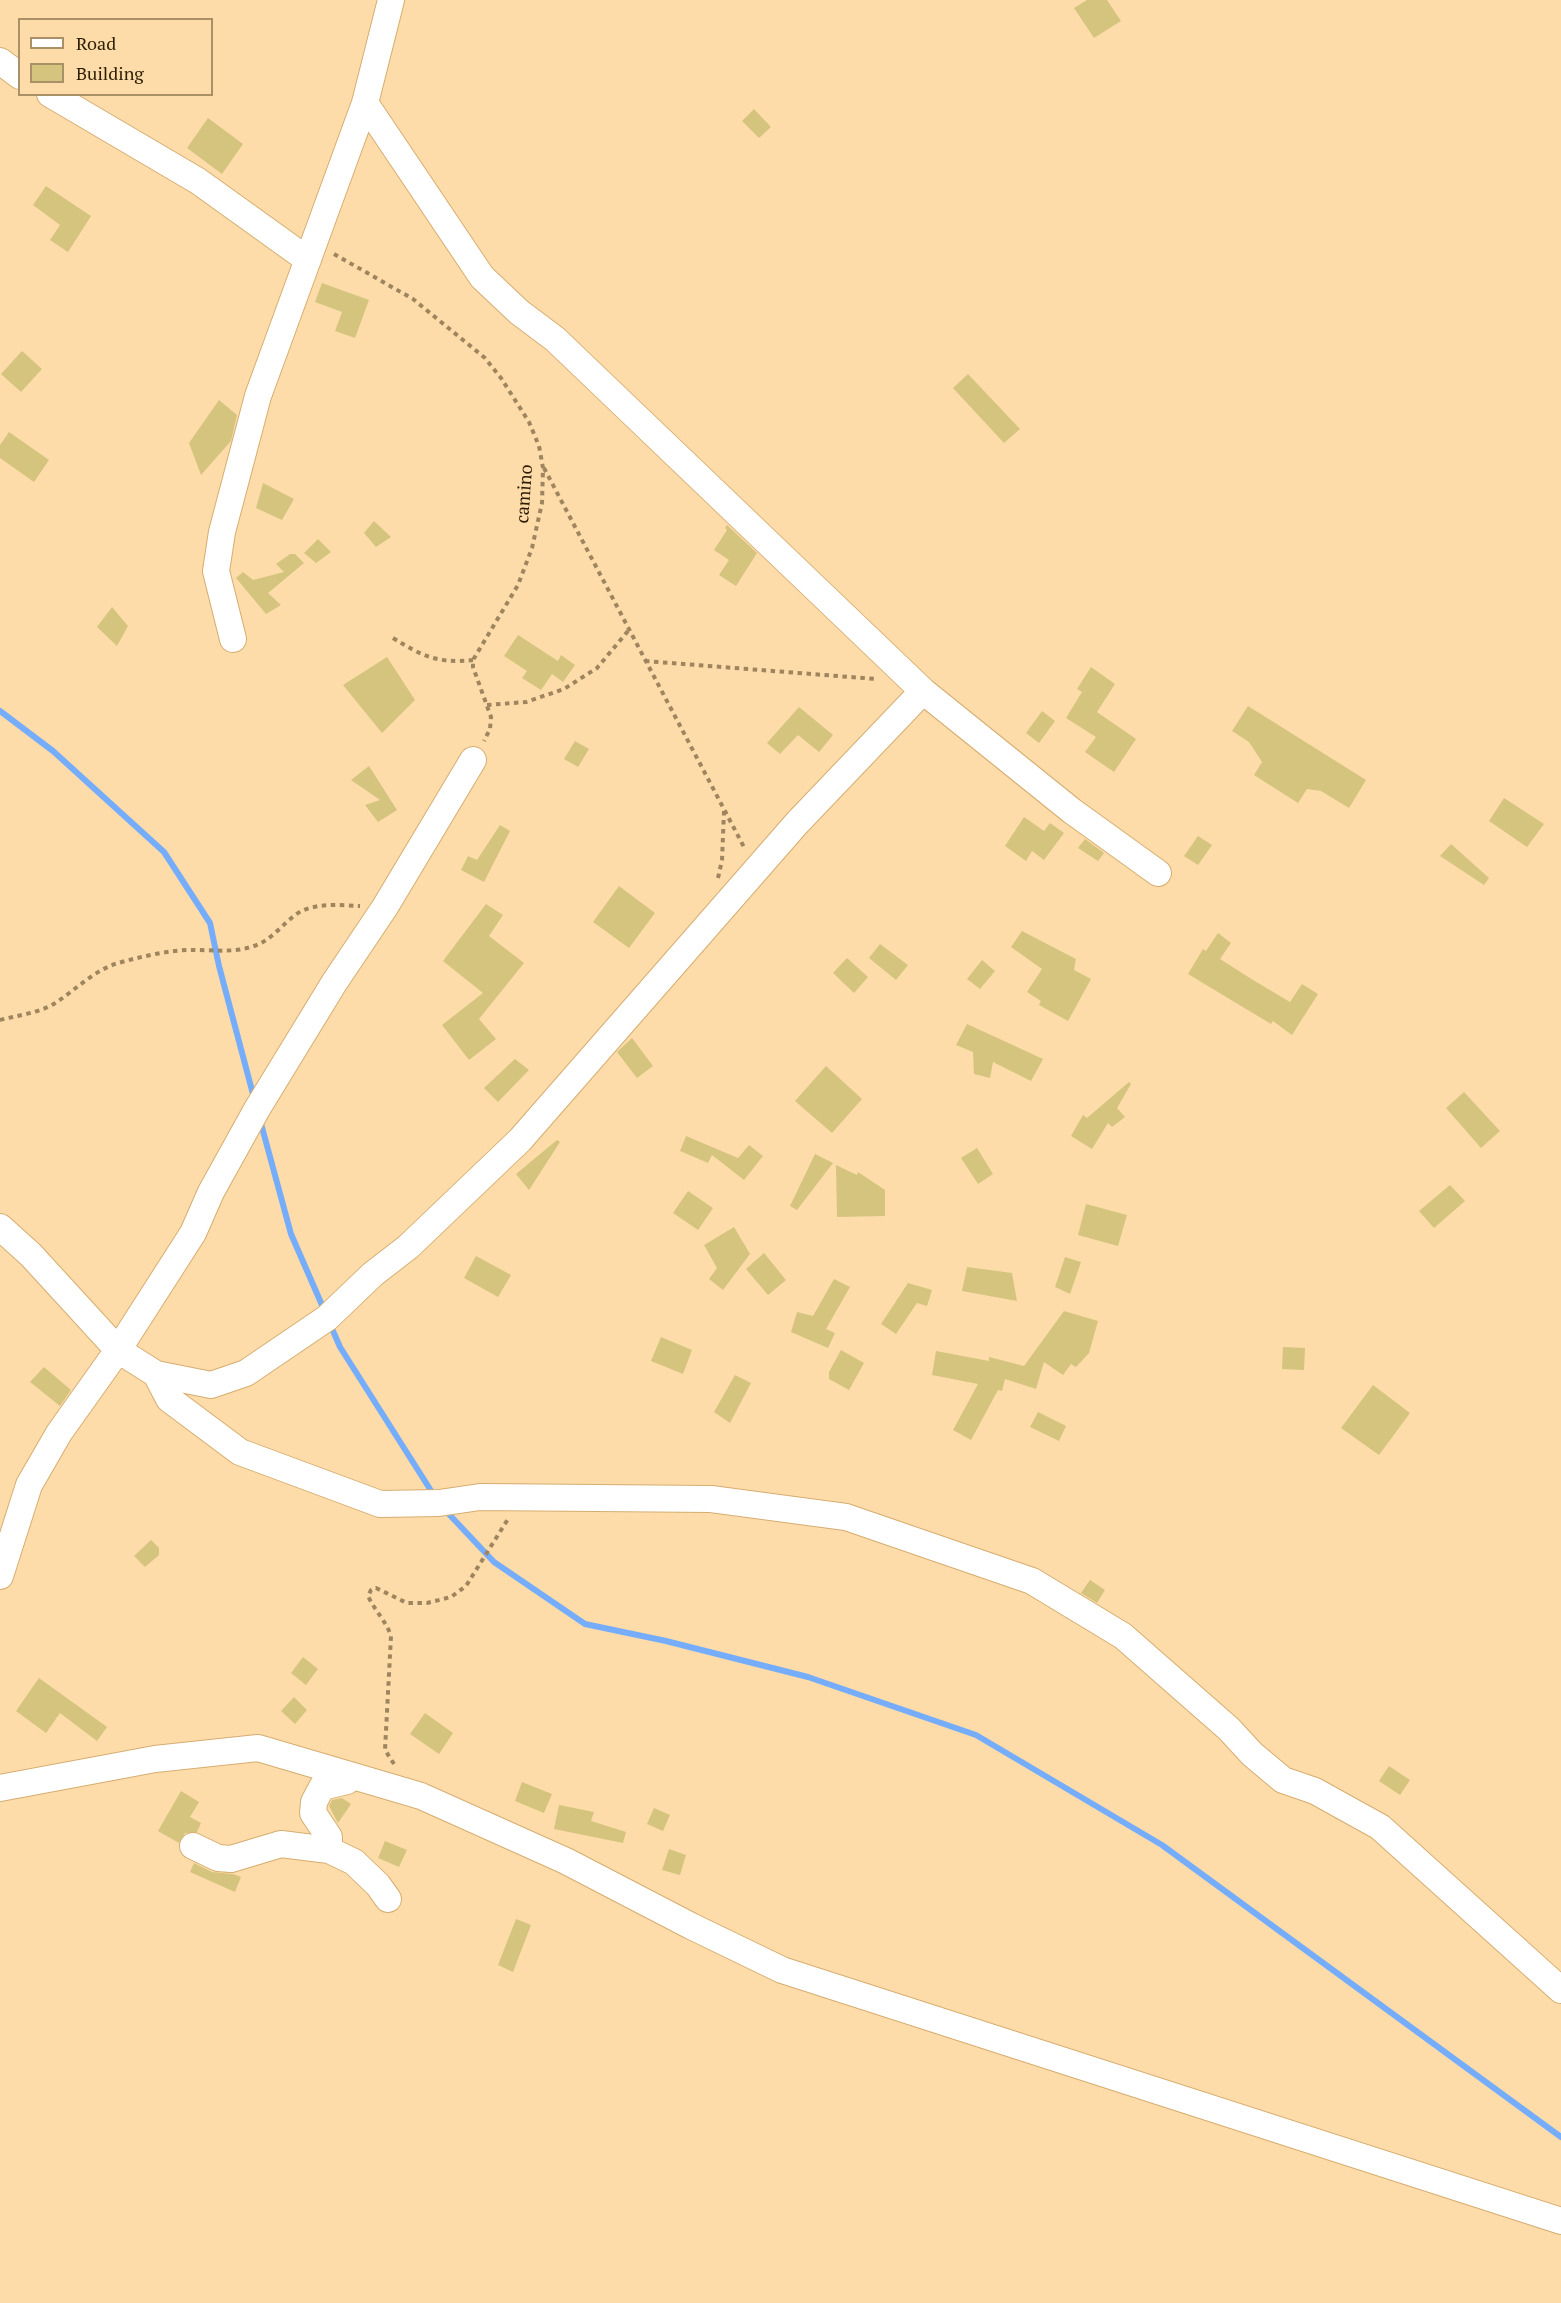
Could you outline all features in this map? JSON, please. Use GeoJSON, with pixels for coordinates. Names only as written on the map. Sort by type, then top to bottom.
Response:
{"type":"FeatureCollection","features":[{"type":"Feature","properties":{"kind":"street"},"geometry":{"type":"LineString","coordinates":[[233,639],[216,571],[222,531],[258,396],[365,103],[391,0]]}},
{"type":"Feature","properties":{"kind":"street"},"geometry":{"type":"LineString","coordinates":[[0,61],[18,74]]}},
{"type":"Feature","properties":{"kind":"street"},"geometry":{"type":"LineString","coordinates":[[53,96],[198,181],[311,252]]}},
{"type":"Feature","properties":{"kind":"street"},"geometry":{"type":"LineString","coordinates":[[365,103],[482,277],[519,312],[555,339],[923,691],[1072,811],[1158,873]]}},
{"type":"Feature","properties":{"kind":"street"},"geometry":{"type":"LineString","coordinates":[[0,1227],[31,1255],[118,1350],[156,1374],[211,1386],[246,1373],[327,1318],[373,1274],[408,1247],[520,1140],[797,823],[923,691]]}},
{"type":"Feature","properties":{"kind":"street"},"geometry":{"type":"LineString","coordinates":[[0,1576],[29,1485],[59,1433],[118,1350],[193,1233],[211,1192],[263,1099],[334,983],[385,907],[473,760]]}},
{"type":"Feature","properties":{"kind":"street"},"geometry":{"type":"LineString","coordinates":[[156,1374],[169,1399],[240,1452],[380,1504],[439,1503],[480,1497],[711,1498],[846,1517],[1032,1581],[1123,1636],[1229,1728],[1252,1755],[1283,1780],[1316,1791],[1380,1827],[1561,1990]]}},
{"type":"Feature","properties":{"kind":"street"},"geometry":{"type":"LineString","coordinates":[[0,1788],[155,1759],[258,1748],[421,1796],[566,1861],[782,1970],[1561,2221]]}},
{"type":"Feature","properties":{"kind":"street"},"geometry":{"type":"LineString","coordinates":[[329,1850],[329,1837],[313,1813],[314,1802],[322,1787],[347,1781],[353,1776]]}},
{"type":"Feature","properties":{"kind":"street"},"geometry":{"type":"LineString","coordinates":[[193,1846],[218,1858],[231,1859],[281,1844],[329,1850],[354,1862],[378,1885],[388,1899]]}},
{"type":"Feature","properties":{"kind":"path","name":"camino"},"geometry":{"type":"LineString","coordinates":[[311,252],[413,298],[485,358],[501,378],[529,422],[539,446],[543,468],[542,503],[538,528],[518,585],[474,660]]}},
{"type":"Feature","properties":{"kind":"path"},"geometry":{"type":"LineString","coordinates":[[543,468],[756,870]]}},
{"type":"Feature","properties":{"kind":"path"},"geometry":{"type":"LineString","coordinates":[[486,705],[526,702],[564,689],[597,668],[628,631]]}},
{"type":"Feature","properties":{"kind":"path"},"geometry":{"type":"LineString","coordinates":[[393,638],[420,654],[437,660],[474,660],[473,667],[490,717],[490,729],[473,760]]}},
{"type":"Feature","properties":{"kind":"path"},"geometry":{"type":"LineString","coordinates":[[644,661],[879,680]]}},
{"type":"Feature","properties":{"kind":"path"},"geometry":{"type":"LineString","coordinates":[[717,879],[722,860],[724,810]]}},
{"type":"Feature","properties":{"kind":"path"},"geometry":{"type":"LineString","coordinates":[[0,1020],[55,1003],[115,964],[140,957],[193,949],[216,952],[255,946],[274,934],[296,914],[306,909],[340,905],[385,907]]}},
{"type":"Feature","properties":{"kind":"path"},"geometry":{"type":"LineString","coordinates":[[395,1766],[385,1750],[391,1636],[387,1623],[375,1611],[368,1596],[376,1587],[407,1603],[427,1603],[451,1597],[466,1586],[521,1498]]}},
{"type":"Feature","properties":{"kind":"building"},"geometry":{"type":"Polygon","coordinates":[[[1087,0],[1107,0],[1121,21],[1094,38],[1074,8],[1087,0]]]}},
{"type":"Feature","properties":{"kind":"building"},"geometry":{"type":"Polygon","coordinates":[[[754,109],[771,127],[759,138],[742,121],[754,109]]]}},
{"type":"Feature","properties":{"kind":"building"},"geometry":{"type":"Polygon","coordinates":[[[208,118],[243,144],[222,174],[187,148],[208,118]]]}},
{"type":"Feature","properties":{"kind":"building"},"geometry":{"type":"Polygon","coordinates":[[[46,186],[91,216],[68,252],[50,240],[60,225],[33,205],[46,186]]]}},
{"type":"Feature","properties":{"kind":"building"},"geometry":{"type":"Polygon","coordinates":[[[322,283],[369,300],[355,338],[335,331],[342,312],[315,302],[322,283]]]}},
{"type":"Feature","properties":{"kind":"building"},"geometry":{"type":"Polygon","coordinates":[[[22,351],[42,369],[21,392],[1,374],[22,351]]]}},
{"type":"Feature","properties":{"kind":"building"},"geometry":{"type":"Polygon","coordinates":[[[968,374],[1020,429],[1004,443],[953,388],[968,374]]]}},
{"type":"Feature","properties":{"kind":"building"},"geometry":{"type":"Polygon","coordinates":[[[219,400],[237,415],[231,441],[201,475],[189,443],[219,400]]]}},
{"type":"Feature","properties":{"kind":"building"},"geometry":{"type":"Polygon","coordinates":[[[9,432],[49,460],[34,482],[0,458],[0,445],[9,432]]]}},
{"type":"Feature","properties":{"kind":"building"},"geometry":{"type":"Polygon","coordinates":[[[263,483],[294,499],[282,520],[256,508],[263,483]]]}},
{"type":"Feature","properties":{"kind":"building"},"geometry":{"type":"Polygon","coordinates":[[[374,521],[391,537],[376,547],[364,533],[374,521]]]}},
{"type":"Feature","properties":{"kind":"building"},"geometry":{"type":"Polygon","coordinates":[[[727,525],[757,553],[736,586],[719,575],[729,560],[714,550],[727,530],[725,528],[727,525]]]}},
{"type":"Feature","properties":{"kind":"building"},"geometry":{"type":"Polygon","coordinates":[[[318,539],[331,552],[316,563],[304,553],[318,539]]]}},
{"type":"Feature","properties":{"kind":"building"},"geometry":{"type":"Polygon","coordinates":[[[290,554],[295,554],[304,563],[268,593],[281,605],[266,614],[236,578],[243,572],[253,580],[284,572],[276,564],[290,554]]]}},
{"type":"Feature","properties":{"kind":"building"},"geometry":{"type":"Polygon","coordinates":[[[112,607],[128,626],[117,646],[97,627],[112,607]]]}},
{"type":"Feature","properties":{"kind":"building"},"geometry":{"type":"Polygon","coordinates":[[[518,635],[558,661],[561,655],[575,665],[563,682],[552,674],[541,690],[522,678],[527,671],[504,656],[518,635]]]}},
{"type":"Feature","properties":{"kind":"building"},"geometry":{"type":"Polygon","coordinates":[[[387,657],[415,700],[382,733],[343,685],[387,657]]]}},
{"type":"Feature","properties":{"kind":"building"},"geometry":{"type":"Polygon","coordinates":[[[1091,667],[1115,684],[1097,712],[1136,739],[1114,772],[1085,752],[1096,737],[1066,718],[1082,692],[1077,689],[1091,667]]]}},
{"type":"Feature","properties":{"kind":"building"},"geometry":{"type":"Polygon","coordinates":[[[1248,706],[1366,780],[1349,808],[1321,791],[1307,789],[1298,803],[1254,775],[1262,762],[1249,742],[1232,731],[1248,706]]]}},
{"type":"Feature","properties":{"kind":"building"},"geometry":{"type":"Polygon","coordinates":[[[799,707],[833,735],[819,752],[798,735],[780,754],[767,743],[799,707]]]}},
{"type":"Feature","properties":{"kind":"building"},"geometry":{"type":"Polygon","coordinates":[[[1042,711],[1055,721],[1039,743],[1026,733],[1042,711]]]}},
{"type":"Feature","properties":{"kind":"building"},"geometry":{"type":"Polygon","coordinates":[[[575,741],[589,749],[578,767],[564,759],[575,741]]]}},
{"type":"Feature","properties":{"kind":"building"},"geometry":{"type":"Polygon","coordinates":[[[369,766],[397,810],[378,822],[365,805],[380,800],[351,780],[369,766]]]}},
{"type":"Feature","properties":{"kind":"building"},"geometry":{"type":"Polygon","coordinates":[[[1504,798],[1544,824],[1527,847],[1489,821],[1504,798]]]}},
{"type":"Feature","properties":{"kind":"building"},"geometry":{"type":"Polygon","coordinates":[[[1024,817],[1044,831],[1050,823],[1064,833],[1044,860],[1032,851],[1026,861],[1005,846],[1024,817]]]}},
{"type":"Feature","properties":{"kind":"building"},"geometry":{"type":"Polygon","coordinates":[[[500,825],[510,831],[484,882],[461,870],[468,856],[477,860],[500,825]]]}},
{"type":"Feature","properties":{"kind":"building"},"geometry":{"type":"Polygon","coordinates":[[[1198,836],[1212,845],[1198,865],[1184,856],[1198,836]]]}},
{"type":"Feature","properties":{"kind":"building"},"geometry":{"type":"Polygon","coordinates":[[[1085,839],[1104,853],[1098,861],[1078,848],[1085,839]]]}},
{"type":"Feature","properties":{"kind":"building"},"geometry":{"type":"Polygon","coordinates":[[[1451,844],[1489,878],[1484,885],[1440,856],[1451,844]]]}},
{"type":"Feature","properties":{"kind":"building"},"geometry":{"type":"Polygon","coordinates":[[[619,886],[655,913],[629,948],[593,922],[619,886]]]}},
{"type":"Feature","properties":{"kind":"building"},"geometry":{"type":"Polygon","coordinates":[[[486,904],[503,915],[489,936],[524,963],[479,1019],[496,1039],[469,1060],[442,1025],[483,993],[443,961],[486,904]]]}},
{"type":"Feature","properties":{"kind":"building"},"geometry":{"type":"Polygon","coordinates":[[[1022,931],[1076,959],[1074,970],[1091,979],[1068,1021],[1039,1005],[1041,1001],[1027,992],[1042,969],[1011,947],[1022,931]]]}},
{"type":"Feature","properties":{"kind":"building"},"geometry":{"type":"Polygon","coordinates":[[[1218,933],[1231,943],[1220,959],[1253,980],[1290,1002],[1302,984],[1318,994],[1292,1035],[1273,1021],[1271,1024],[1188,974],[1203,949],[1206,951],[1218,933]]]}},
{"type":"Feature","properties":{"kind":"building"},"geometry":{"type":"Polygon","coordinates":[[[880,944],[908,965],[896,980],[869,958],[880,944]]]}},
{"type":"Feature","properties":{"kind":"building"},"geometry":{"type":"Polygon","coordinates":[[[847,958],[868,977],[854,993],[833,973],[847,958]]]}},
{"type":"Feature","properties":{"kind":"building"},"geometry":{"type":"Polygon","coordinates":[[[982,960],[995,971],[980,989],[967,979],[982,960]]]}},
{"type":"Feature","properties":{"kind":"building"},"geometry":{"type":"Polygon","coordinates":[[[967,1024],[1043,1059],[1031,1081],[993,1062],[990,1078],[974,1074],[973,1052],[956,1045],[967,1024]]]}},
{"type":"Feature","properties":{"kind":"building"},"geometry":{"type":"Polygon","coordinates":[[[632,1038],[653,1066],[637,1078],[617,1052],[632,1038]]]}},
{"type":"Feature","properties":{"kind":"building"},"geometry":{"type":"Polygon","coordinates":[[[515,1059],[529,1070],[498,1102],[484,1088],[515,1059]]]}},
{"type":"Feature","properties":{"kind":"building"},"geometry":{"type":"Polygon","coordinates":[[[826,1066],[862,1099],[832,1133],[795,1101],[826,1066]]]}},
{"type":"Feature","properties":{"kind":"building"},"geometry":{"type":"Polygon","coordinates":[[[1129,1082],[1131,1084],[1117,1108],[1125,1117],[1112,1127],[1108,1123],[1092,1149],[1071,1136],[1083,1115],[1087,1118],[1129,1082]]]}},
{"type":"Feature","properties":{"kind":"building"},"geometry":{"type":"Polygon","coordinates":[[[1464,1092],[1500,1131],[1481,1148],[1446,1108],[1464,1092]]]}},
{"type":"Feature","properties":{"kind":"building"},"geometry":{"type":"Polygon","coordinates":[[[686,1136],[738,1158],[749,1145],[763,1156],[744,1180],[712,1155],[708,1163],[680,1151],[686,1136]]]}},
{"type":"Feature","properties":{"kind":"building"},"geometry":{"type":"Polygon","coordinates":[[[557,1140],[560,1142],[529,1190],[516,1174],[557,1140]]]}},
{"type":"Feature","properties":{"kind":"building"},"geometry":{"type":"Polygon","coordinates":[[[977,1148],[993,1174],[978,1184],[961,1158],[977,1148]]]}},
{"type":"Feature","properties":{"kind":"building"},"geometry":{"type":"Polygon","coordinates":[[[815,1154],[833,1163],[797,1210],[790,1206],[815,1154]]]}},
{"type":"Feature","properties":{"kind":"building"},"geometry":{"type":"Polygon","coordinates":[[[836,1165],[857,1175],[858,1172],[885,1190],[885,1216],[837,1217],[836,1165]]]}},
{"type":"Feature","properties":{"kind":"building"},"geometry":{"type":"Polygon","coordinates":[[[1450,1185],[1465,1201],[1434,1228],[1419,1211],[1450,1185]]]}},
{"type":"Feature","properties":{"kind":"building"},"geometry":{"type":"Polygon","coordinates":[[[688,1191],[713,1208],[698,1230],[673,1213],[688,1191]]]}},
{"type":"Feature","properties":{"kind":"building"},"geometry":{"type":"Polygon","coordinates":[[[1086,1204],[1127,1215],[1118,1246],[1078,1235],[1086,1204]]]}},
{"type":"Feature","properties":{"kind":"building"},"geometry":{"type":"Polygon","coordinates":[[[734,1227],[750,1254],[723,1290],[709,1279],[717,1268],[704,1245],[734,1227]]]}},
{"type":"Feature","properties":{"kind":"building"},"geometry":{"type":"Polygon","coordinates":[[[764,1253],[786,1280],[768,1295],[746,1269],[764,1253]]]}},
{"type":"Feature","properties":{"kind":"building"},"geometry":{"type":"Polygon","coordinates":[[[476,1256],[511,1275],[498,1297],[464,1278],[476,1256]]]}},
{"type":"Feature","properties":{"kind":"building"},"geometry":{"type":"Polygon","coordinates":[[[1065,1257],[1081,1262],[1070,1294],[1055,1287],[1065,1257]]]}},
{"type":"Feature","properties":{"kind":"building"},"geometry":{"type":"Polygon","coordinates":[[[967,1267],[1012,1273],[1017,1301],[962,1291],[967,1267]]]}},
{"type":"Feature","properties":{"kind":"building"},"geometry":{"type":"Polygon","coordinates":[[[834,1279],[850,1287],[826,1329],[835,1333],[828,1348],[791,1332],[797,1312],[813,1316],[834,1279]]]}},
{"type":"Feature","properties":{"kind":"building"},"geometry":{"type":"Polygon","coordinates":[[[908,1283],[932,1290],[927,1306],[917,1303],[896,1334],[881,1324],[908,1283]]]}},
{"type":"Feature","properties":{"kind":"building"},"geometry":{"type":"Polygon","coordinates":[[[1064,1311],[1098,1321],[1089,1353],[1076,1367],[1071,1364],[1063,1375],[1044,1362],[1036,1389],[1005,1379],[1002,1391],[998,1390],[971,1440],[953,1430],[978,1384],[932,1375],[936,1351],[989,1361],[989,1357],[1024,1366],[1064,1311]]]}},
{"type":"Feature","properties":{"kind":"building"},"geometry":{"type":"Polygon","coordinates":[[[661,1337],[692,1350],[683,1374],[651,1361],[661,1337]]]}},
{"type":"Feature","properties":{"kind":"building"},"geometry":{"type":"Polygon","coordinates":[[[1283,1347],[1305,1348],[1304,1370],[1282,1369],[1283,1347]]]}},
{"type":"Feature","properties":{"kind":"building"},"geometry":{"type":"Polygon","coordinates":[[[841,1350],[864,1363],[849,1390],[829,1379],[829,1372],[841,1350]]]}},
{"type":"Feature","properties":{"kind":"building"},"geometry":{"type":"Polygon","coordinates":[[[44,1367],[71,1390],[60,1406],[30,1382],[44,1367]]]}},
{"type":"Feature","properties":{"kind":"building"},"geometry":{"type":"Polygon","coordinates":[[[735,1375],[751,1383],[730,1423],[714,1412],[735,1375]]]}},
{"type":"Feature","properties":{"kind":"building"},"geometry":{"type":"Polygon","coordinates":[[[1373,1385],[1410,1413],[1379,1455],[1341,1428],[1373,1385]]]}},
{"type":"Feature","properties":{"kind":"building"},"geometry":{"type":"Polygon","coordinates":[[[1038,1412],[1066,1426],[1059,1441],[1030,1427],[1038,1412]]]}},
{"type":"Feature","properties":{"kind":"building"},"geometry":{"type":"Polygon","coordinates":[[[151,1540],[159,1548],[159,1555],[145,1567],[134,1556],[151,1540]]]}},
{"type":"Feature","properties":{"kind":"building"},"geometry":{"type":"Polygon","coordinates":[[[1090,1580],[1105,1590],[1097,1603],[1081,1593],[1090,1580]]]}},
{"type":"Feature","properties":{"kind":"building"},"geometry":{"type":"Polygon","coordinates":[[[303,1657],[318,1669],[306,1685],[291,1673],[303,1657]]]}},
{"type":"Feature","properties":{"kind":"building"},"geometry":{"type":"Polygon","coordinates":[[[39,1678],[107,1727],[97,1741],[60,1713],[46,1733],[16,1711],[39,1678]]]}},
{"type":"Feature","properties":{"kind":"building"},"geometry":{"type":"Polygon","coordinates":[[[294,1697],[307,1710],[295,1724],[281,1711],[294,1697]]]}},
{"type":"Feature","properties":{"kind":"building"},"geometry":{"type":"Polygon","coordinates":[[[425,1713],[453,1733],[439,1754],[410,1734],[425,1713]]]}},
{"type":"Feature","properties":{"kind":"building"},"geometry":{"type":"Polygon","coordinates":[[[1389,1766],[1410,1780],[1400,1795],[1379,1781],[1389,1766]]]}},
{"type":"Feature","properties":{"kind":"building"},"geometry":{"type":"Polygon","coordinates":[[[522,1782],[552,1794],[544,1813],[515,1801],[522,1782]]]}},
{"type":"Feature","properties":{"kind":"building"},"geometry":{"type":"Polygon","coordinates":[[[181,1791],[199,1802],[190,1817],[201,1823],[197,1832],[185,1833],[179,1843],[158,1831],[181,1791]]]}},
{"type":"Feature","properties":{"kind":"building"},"geometry":{"type":"Polygon","coordinates":[[[342,1798],[351,1804],[338,1823],[329,1806],[332,1800],[342,1798]]]}},
{"type":"Feature","properties":{"kind":"building"},"geometry":{"type":"Polygon","coordinates":[[[559,1805],[594,1812],[591,1821],[626,1832],[623,1843],[554,1829],[559,1805]]]}},
{"type":"Feature","properties":{"kind":"building"},"geometry":{"type":"Polygon","coordinates":[[[654,1808],[670,1815],[663,1831],[647,1824],[654,1808]]]}},
{"type":"Feature","properties":{"kind":"building"},"geometry":{"type":"Polygon","coordinates":[[[385,1841],[407,1850],[399,1867],[378,1858],[385,1841]]]}},
{"type":"Feature","properties":{"kind":"building"},"geometry":{"type":"Polygon","coordinates":[[[669,1849],[686,1855],[680,1875],[662,1870],[669,1849]]]}},
{"type":"Feature","properties":{"kind":"building"},"geometry":{"type":"Polygon","coordinates":[[[194,1863],[212,1872],[241,1877],[235,1892],[190,1872],[194,1863]]]}},
{"type":"Feature","properties":{"kind":"building"},"geometry":{"type":"Polygon","coordinates":[[[516,1919],[531,1925],[513,1972],[498,1965],[516,1919]]]}},
{"type":"Feature","properties":{"kind":"waterway"},"geometry":{"type":"LineString","coordinates":[[0,711],[53,751],[164,852],[210,923],[254,1098]]}},
{"type":"Feature","properties":{"kind":"waterway"},"geometry":{"type":"LineString","coordinates":[[260,1120],[291,1234],[325,1312]]}},
{"type":"Feature","properties":{"kind":"waterway"},"geometry":{"type":"LineString","coordinates":[[330,1324],[340,1347],[435,1497]]}},
{"type":"Feature","properties":{"kind":"waterway"},"geometry":{"type":"LineString","coordinates":[[445,1510],[494,1562],[585,1624],[666,1641],[808,1677],[976,1735],[1162,1845],[1561,2137]]}}]}
